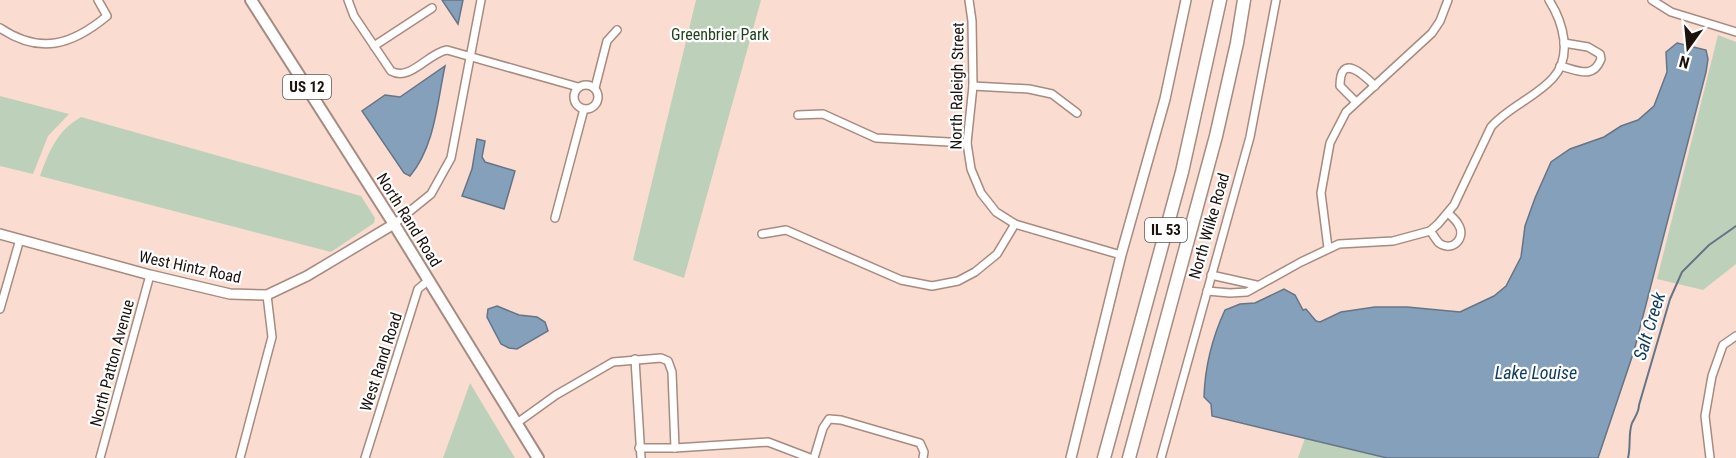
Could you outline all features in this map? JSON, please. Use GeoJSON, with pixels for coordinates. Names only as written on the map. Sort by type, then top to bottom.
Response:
{"type":"FeatureCollection","features":[{"type":"Feature","properties":{"kind":"highway","name":"IL 53"},"geometry":{"type":"LineString","coordinates":[[1104,458],[1182,172],[1220,0]]}},
{"type":"Feature","properties":{"kind":"highway","name":"IL 53"},"geometry":{"type":"LineString","coordinates":[[1129,458],[1216,136],[1237,43],[1244,0]]}},
{"type":"Feature","properties":{"kind":"main road","name":"North Rand Road"},"geometry":{"type":"LineString","coordinates":[[250,0],[394,224],[538,458]]}},
{"type":"Feature","properties":{"kind":"street"},"geometry":{"type":"LineString","coordinates":[[0,28],[40,45],[46,46],[68,40],[90,29],[107,16],[98,0]]}},
{"type":"Feature","properties":{"kind":"street"},"geometry":{"type":"LineString","coordinates":[[348,0],[354,16],[391,71],[397,75],[404,74],[438,52],[447,50],[578,87],[589,85],[595,88],[598,94],[597,101],[592,107],[584,109],[578,105],[574,98],[578,87]]}},
{"type":"Feature","properties":{"kind":"street"},"geometry":{"type":"LineString","coordinates":[[394,224],[431,194],[451,158],[480,0]]}},
{"type":"Feature","properties":{"kind":"street","name":"North Raleigh Street"},"geometry":{"type":"LineString","coordinates":[[969,0],[972,21],[973,87],[967,143],[971,169],[981,193],[996,212],[1015,224],[1121,255]]}},
{"type":"Feature","properties":{"kind":"street"},"geometry":{"type":"LineString","coordinates":[[1071,458],[1121,255],[1165,99],[1186,0]]}},
{"type":"Feature","properties":{"kind":"street","name":"North Wilke Road"},"geometry":{"type":"LineString","coordinates":[[1161,458],[1250,137],[1276,0]]}},
{"type":"Feature","properties":{"kind":"street"},"geometry":{"type":"LineString","coordinates":[[1328,249],[1321,193],[1330,143],[1346,112],[1432,33],[1440,21],[1448,0]]}},
{"type":"Feature","properties":{"kind":"street"},"geometry":{"type":"LineString","coordinates":[[1207,291],[1247,292],[1256,285],[1339,244],[1393,242],[1430,231],[1448,213],[1491,128],[1499,118],[1554,78],[1560,66],[1564,43],[1563,34],[1549,0]]}},
{"type":"Feature","properties":{"kind":"street"},"geometry":{"type":"LineString","coordinates":[[1652,0],[1671,12],[1736,32]]}},
{"type":"Feature","properties":{"kind":"street"},"geometry":{"type":"LineString","coordinates":[[374,46],[432,8]]}},
{"type":"Feature","properties":{"kind":"street"},"geometry":{"type":"LineString","coordinates":[[595,88],[607,41],[617,30]]}},
{"type":"Feature","properties":{"kind":"street"},"geometry":{"type":"LineString","coordinates":[[1560,66],[1591,72],[1596,70],[1601,59],[1600,54],[1588,47],[1564,43]]}},
{"type":"Feature","properties":{"kind":"street"},"geometry":{"type":"LineString","coordinates":[[1356,102],[1340,86],[1342,73],[1346,69],[1358,69],[1375,86]]}},
{"type":"Feature","properties":{"kind":"street"},"geometry":{"type":"LineString","coordinates":[[973,87],[1029,89],[1052,94],[1077,113]]}},
{"type":"Feature","properties":{"kind":"street"},"geometry":{"type":"LineString","coordinates":[[555,218],[584,109]]}},
{"type":"Feature","properties":{"kind":"street"},"geometry":{"type":"LineString","coordinates":[[798,115],[823,114],[876,138],[967,143]]}},
{"type":"Feature","properties":{"kind":"street"},"geometry":{"type":"LineString","coordinates":[[1430,231],[1440,243],[1446,246],[1453,246],[1459,242],[1461,236],[1459,224],[1448,213]]}},
{"type":"Feature","properties":{"kind":"street","name":"West Hintz Road"},"geometry":{"type":"LineString","coordinates":[[0,234],[150,275],[230,294],[267,295],[307,276],[394,224]]}},
{"type":"Feature","properties":{"kind":"street"},"geometry":{"type":"LineString","coordinates":[[762,234],[786,230],[901,280],[932,286],[958,281],[975,272],[997,254],[1015,224]]}},
{"type":"Feature","properties":{"kind":"street"},"geometry":{"type":"LineString","coordinates":[[0,309],[20,239]]}},
{"type":"Feature","properties":{"kind":"street","name":"North Patton Avenue"},"geometry":{"type":"LineString","coordinates":[[100,458],[150,275]]}},
{"type":"Feature","properties":{"kind":"street"},"geometry":{"type":"LineString","coordinates":[[1211,275],[1256,285]]}},
{"type":"Feature","properties":{"kind":"street","name":"West Rand Road"},"geometry":{"type":"LineString","coordinates":[[365,458],[418,289],[429,280]]}},
{"type":"Feature","properties":{"kind":"street"},"geometry":{"type":"LineString","coordinates":[[240,458],[272,337],[267,295]]}},
{"type":"Feature","properties":{"kind":"street"},"geometry":{"type":"LineString","coordinates":[[1710,458],[1705,416],[1712,376],[1723,345],[1736,336]]}},
{"type":"Feature","properties":{"kind":"street"},"geometry":{"type":"LineString","coordinates":[[517,423],[556,395],[613,362],[661,358],[670,365],[675,448]]}},
{"type":"Feature","properties":{"kind":"street"},"geometry":{"type":"LineString","coordinates":[[635,359],[640,458]]}},
{"type":"Feature","properties":{"kind":"street"},"geometry":{"type":"LineString","coordinates":[[639,448],[768,442],[812,458],[823,428],[830,419],[841,420],[920,443],[924,452],[922,458]]}},
{"type":"Feature","properties":{"kind":"green space","name":"Greenbrier Park"},"geometry":{"type":"Polygon","coordinates":[[[696,0],[761,0],[684,278],[633,260],[696,0]]]}},
{"type":"Feature","properties":{"kind":"green space"},"geometry":{"type":"Polygon","coordinates":[[[1718,35],[1736,42],[1736,264],[1703,290],[1657,279],[1718,35]]]}},
{"type":"Feature","properties":{"kind":"green space"},"geometry":{"type":"Polygon","coordinates":[[[0,96],[69,114],[48,136],[33,174],[0,166],[0,96]]]}},
{"type":"Feature","properties":{"kind":"green space"},"geometry":{"type":"Polygon","coordinates":[[[81,117],[361,196],[375,218],[374,223],[331,252],[40,176],[55,142],[81,117]]]}},
{"type":"Feature","properties":{"kind":"green space"},"geometry":{"type":"Polygon","coordinates":[[[470,383],[515,458],[443,458],[470,383]]]}},
{"type":"Feature","properties":{"kind":"green space"},"geometry":{"type":"Polygon","coordinates":[[[1305,438],[1386,456],[1385,458],[1298,458],[1305,438]]]}},
{"type":"Feature","properties":{"kind":"water"},"geometry":{"type":"Polygon","coordinates":[[[442,0],[463,0],[458,24],[442,0]]]}},
{"type":"Feature","properties":{"kind":"water","name":"Lake Louise"},"geometry":{"type":"Polygon","coordinates":[[[1677,43],[1706,50],[1708,59],[1706,72],[1634,351],[1598,458],[1387,458],[1212,416],[1211,404],[1204,397],[1206,374],[1216,331],[1225,310],[1240,304],[1255,303],[1284,289],[1295,295],[1303,310],[1306,309],[1316,321],[1320,322],[1341,312],[1375,307],[1407,307],[1460,312],[1494,296],[1506,286],[1521,257],[1525,226],[1551,162],[1570,149],[1604,137],[1621,126],[1638,120],[1654,106],[1667,72],[1666,52],[1677,43]]]}},
{"type":"Feature","properties":{"kind":"water"},"geometry":{"type":"Polygon","coordinates":[[[445,66],[430,138],[410,176],[404,173],[362,111],[385,95],[400,97],[445,66]]]}},
{"type":"Feature","properties":{"kind":"water"},"geometry":{"type":"Polygon","coordinates":[[[477,139],[485,141],[482,157],[485,162],[515,171],[504,209],[462,196],[472,169],[477,139]]]}},
{"type":"Feature","properties":{"kind":"water"},"geometry":{"type":"Polygon","coordinates":[[[497,306],[519,315],[537,317],[545,322],[548,331],[517,349],[509,348],[501,344],[487,317],[488,309],[497,306]]]}},
{"type":"Feature","properties":{"kind":"waterway","name":"Salt Creek"},"geometry":{"type":"LineString","coordinates":[[1628,458],[1632,423],[1638,410],[1670,299],[1682,272],[1709,245],[1736,226]]}}]}
